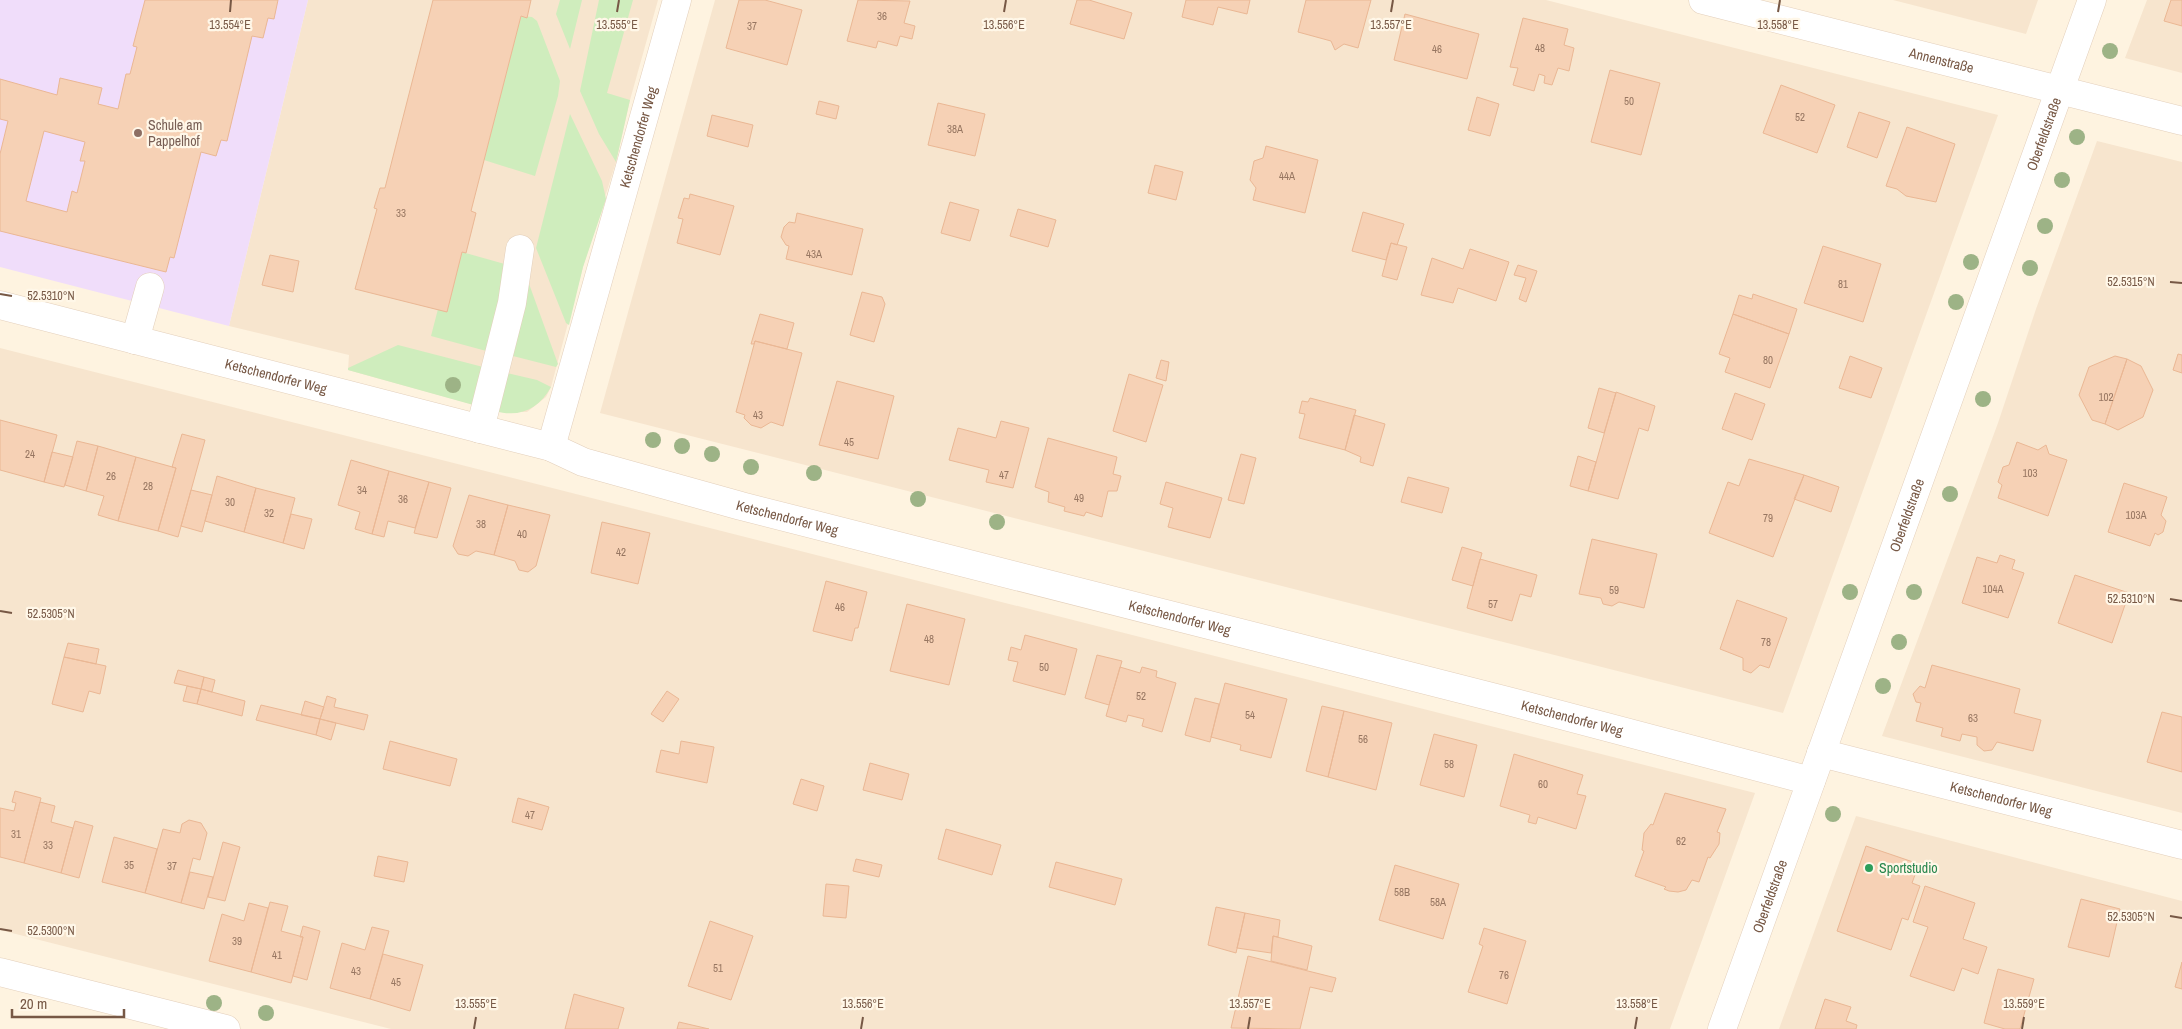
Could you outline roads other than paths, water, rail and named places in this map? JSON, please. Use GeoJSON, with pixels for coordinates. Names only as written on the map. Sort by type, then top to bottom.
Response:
{"type":"FeatureCollection","features":[{"type":"Feature","properties":{"kind":"street","name":"Ketschendorfer Weg"},"geometry":{"type":"LineString","coordinates":[[551,447],[677,0]]}},
{"type":"Feature","properties":{"kind":"street","name":"Annenstraße"},"geometry":{"type":"LineString","coordinates":[[1702,0],[2182,121]]}},
{"type":"Feature","properties":{"kind":"street","name":"Oberfeldstraße"},"geometry":{"type":"LineString","coordinates":[[1722,1029],[2092,0]]}},
{"type":"Feature","properties":{"kind":"street"},"geometry":{"type":"LineString","coordinates":[[480,430],[512,303],[520,249]]}},
{"type":"Feature","properties":{"kind":"street"},"geometry":{"type":"LineString","coordinates":[[135,340],[150,287]]}},
{"type":"Feature","properties":{"kind":"street","name":"Ketschendorfer Weg"},"geometry":{"type":"LineString","coordinates":[[0,305],[551,447],[583,462],[741,506],[1811,781]]}},
{"type":"Feature","properties":{"kind":"street","name":"Ketschendorfer Weg"},"geometry":{"type":"LineString","coordinates":[[1821,753],[2182,845]]}},
{"type":"Feature","properties":{"kind":"street"},"geometry":{"type":"LineString","coordinates":[[0,972],[152,1020],[226,1029]]}},
{"type":"Feature","properties":{"kind":"place","name":"Schule am Pappelhof"},"geometry":{"type":"Point","coordinates":[138,133]}},
{"type":"Feature","properties":{"kind":"place","name":"Sportstudio"},"geometry":{"type":"Point","coordinates":[1869,868]}}]}
